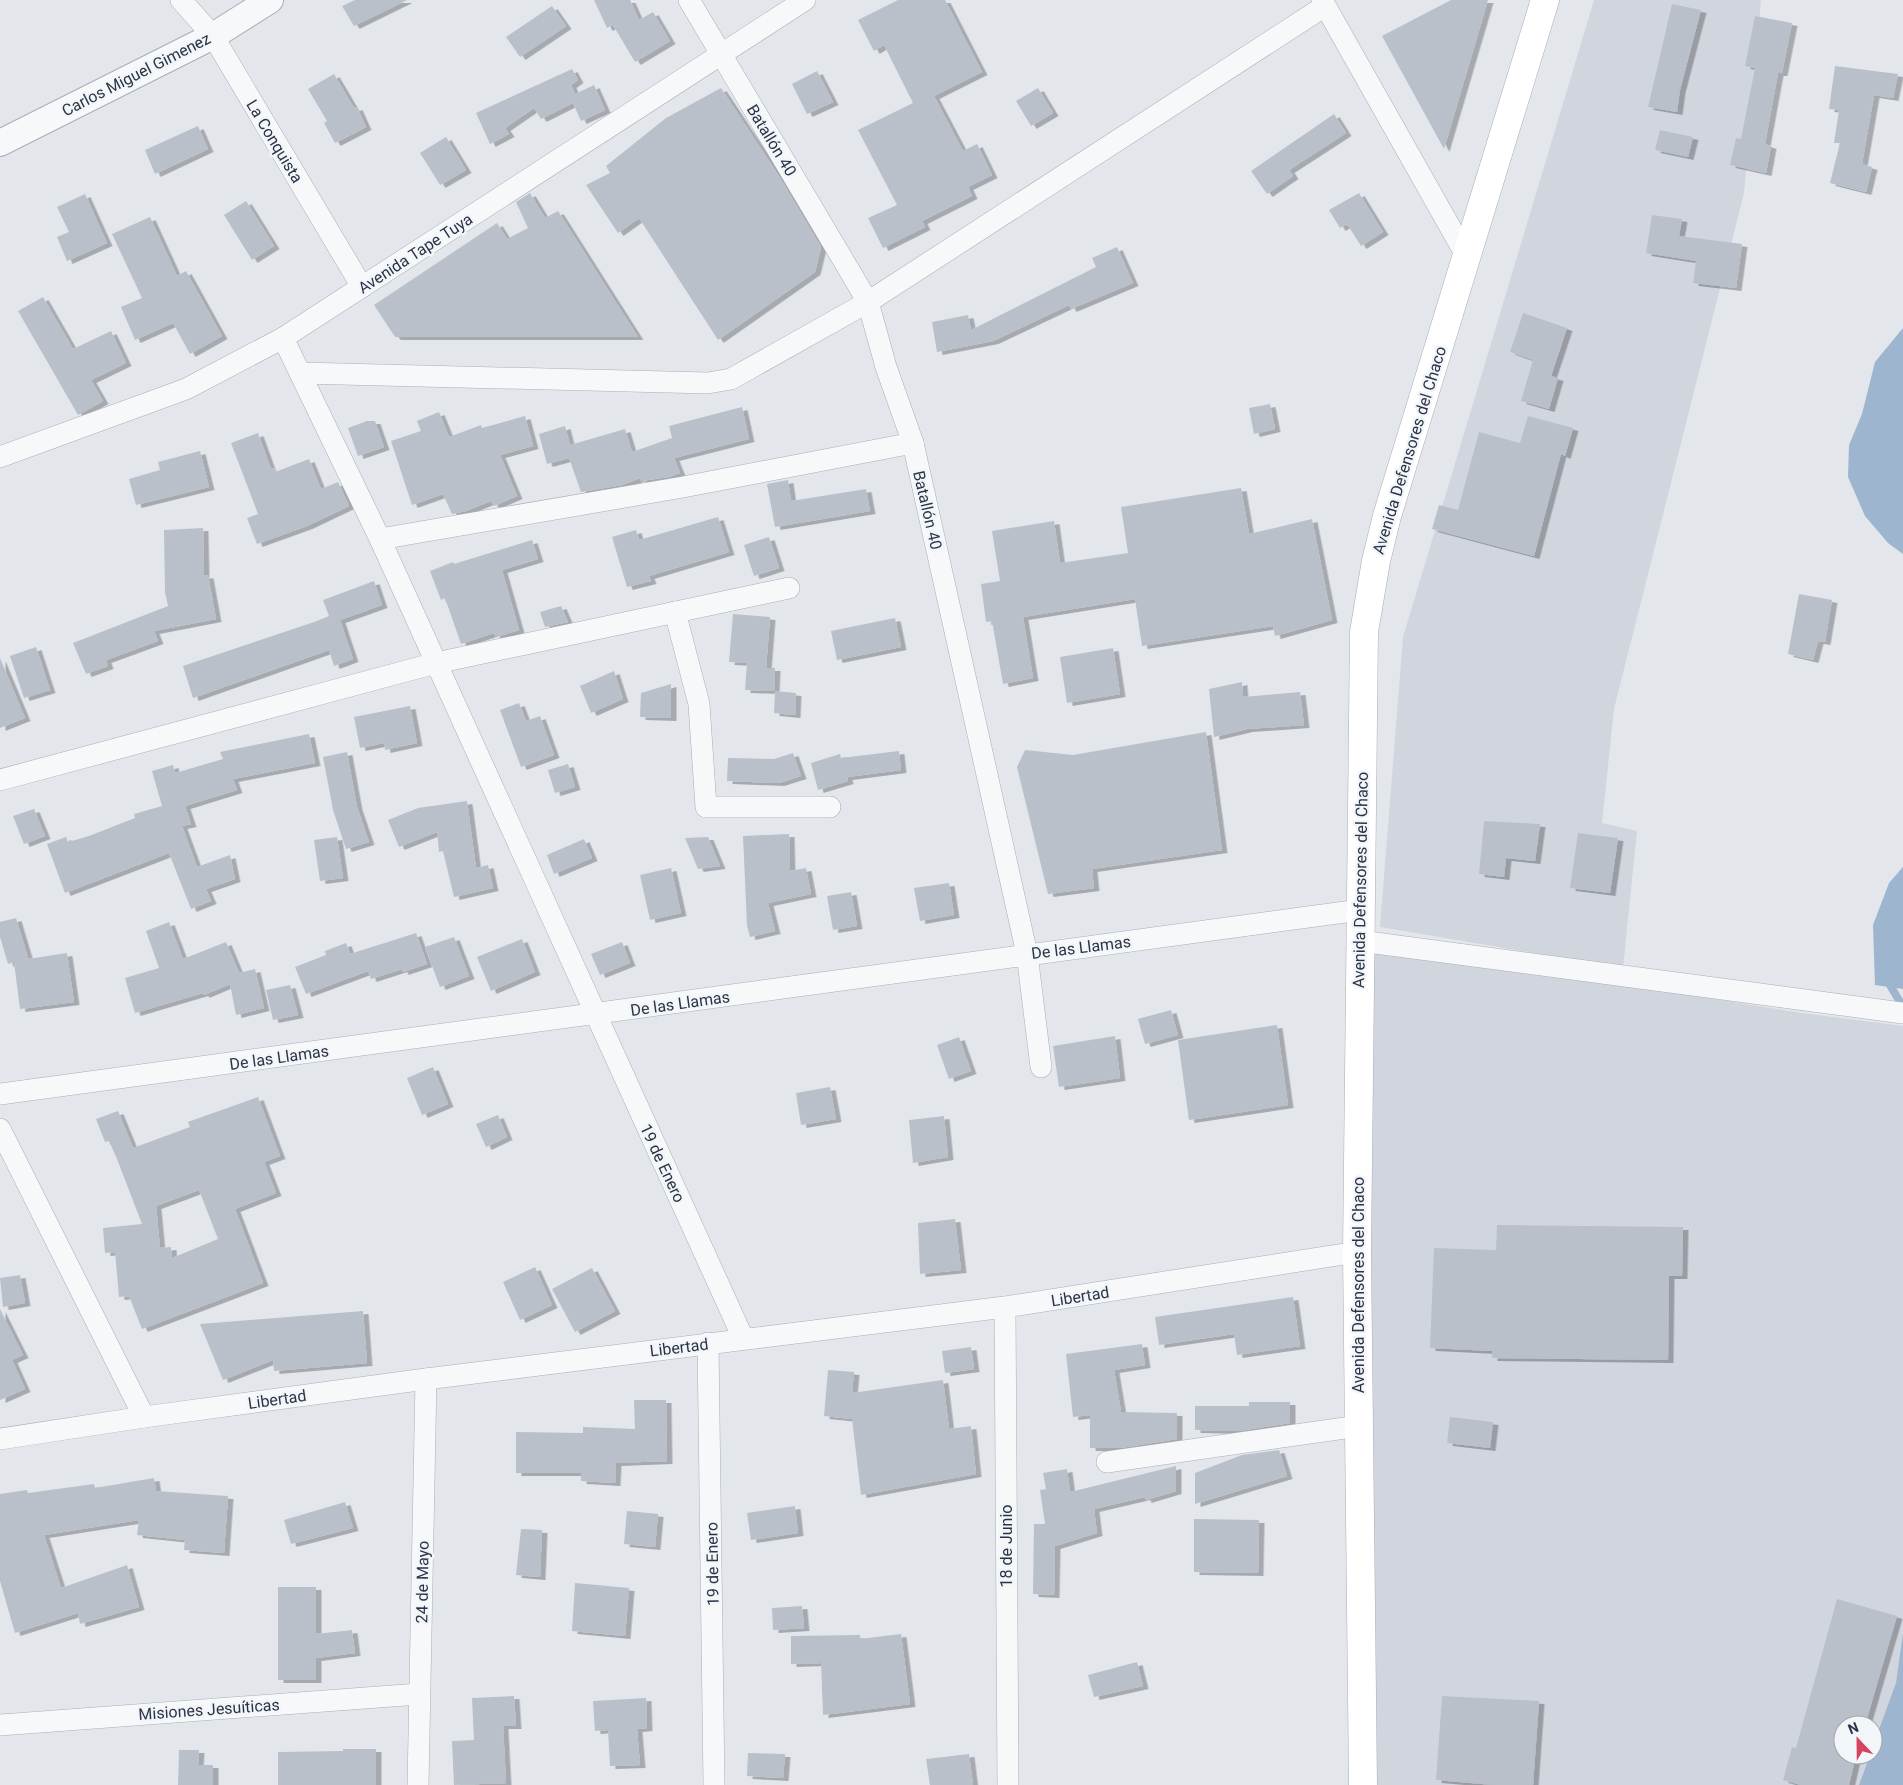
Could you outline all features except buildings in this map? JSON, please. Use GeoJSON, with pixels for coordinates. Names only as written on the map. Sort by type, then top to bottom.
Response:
{"type":"FeatureCollection","features":[{"type":"Feature","properties":{"kind":"main road","name":"Avenida Defensores del Chaco"},"geometry":{"type":"LineString","coordinates":[[1362,1785],[1357,1252],[1364,632],[1376,561],[1387,516],[1545,0]]}},
{"type":"Feature","properties":{"kind":"street","name":"La Conquista"},"geometry":{"type":"LineString","coordinates":[[181,0],[213,36],[362,287]]}},
{"type":"Feature","properties":{"kind":"street","name":"Carlos Miguel Gimenez"},"geometry":{"type":"LineString","coordinates":[[0,143],[213,36],[270,0]]}},
{"type":"Feature","properties":{"kind":"street","name":"Batallón 40"},"geometry":{"type":"LineString","coordinates":[[689,0],[868,302],[886,367],[913,443],[1027,954],[1041,1067]]}},
{"type":"Feature","properties":{"kind":"street","name":"Avenida Tape Tuya"},"geometry":{"type":"LineString","coordinates":[[0,457],[186,389],[283,338],[805,0]]}},
{"type":"Feature","properties":{"kind":"street"},"geometry":{"type":"LineString","coordinates":[[301,373],[708,383],[731,379],[868,302],[1323,3],[1467,257]]}},
{"type":"Feature","properties":{"kind":"street","name":"19 de Enero"},"geometry":{"type":"LineString","coordinates":[[283,338],[380,539],[743,1338]]}},
{"type":"Feature","properties":{"kind":"street"},"geometry":{"type":"LineString","coordinates":[[380,539],[683,487],[913,443]]}},
{"type":"Feature","properties":{"kind":"street"},"geometry":{"type":"LineString","coordinates":[[0,780],[436,663],[789,588]]}},
{"type":"Feature","properties":{"kind":"street"},"geometry":{"type":"LineString","coordinates":[[675,612],[699,704],[706,807],[830,807]]}},
{"type":"Feature","properties":{"kind":"street","name":"De las Llamas"},"geometry":{"type":"LineString","coordinates":[[0,1094],[596,1015],[1027,954],[1360,910]]}},
{"type":"Feature","properties":{"kind":"street"},"geometry":{"type":"LineString","coordinates":[[1360,941],[1903,1013]]}},
{"type":"Feature","properties":{"kind":"street"},"geometry":{"type":"LineString","coordinates":[[0,1129],[144,1417]]}},
{"type":"Feature","properties":{"kind":"street","name":"Libertad"},"geometry":{"type":"LineString","coordinates":[[0,1440],[144,1417],[426,1379],[743,1338],[1005,1307],[1357,1252]]}},
{"type":"Feature","properties":{"kind":"street","name":"18 de Junio"},"geometry":{"type":"LineString","coordinates":[[1005,1307],[1008,1785]]}},
{"type":"Feature","properties":{"kind":"street","name":"19 de Enero"},"geometry":{"type":"LineString","coordinates":[[708,1343],[714,1785]]}},
{"type":"Feature","properties":{"kind":"street","name":"24 de Mayo"},"geometry":{"type":"LineString","coordinates":[[418,1785],[426,1379]]}},
{"type":"Feature","properties":{"kind":"street"},"geometry":{"type":"LineString","coordinates":[[1107,1462],[1359,1426]]}},
{"type":"Feature","properties":{"kind":"street","name":"Misiones Jesuíticas"},"geometry":{"type":"LineString","coordinates":[[0,1725],[419,1694]]}},
{"type":"Feature","properties":{"kind":"shaded area"},"geometry":{"type":"Polygon","coordinates":[[[1594,0],[1761,0],[1744,193],[1614,709],[1602,823],[1637,831],[1623,968],[1380,927],[1403,637],[1594,0]]]}},
{"type":"Feature","properties":{"kind":"shaded area"},"geometry":{"type":"Polygon","coordinates":[[[1360,942],[1802,1013],[1903,1026],[1903,1785],[1365,1785],[1360,942]]]}},
{"type":"Feature","properties":{"kind":"water"},"geometry":{"type":"Polygon","coordinates":[[[1903,328],[1903,554],[1888,543],[1865,516],[1848,477],[1849,445],[1862,414],[1875,362],[1903,328]]]}},
{"type":"Feature","properties":{"kind":"water"},"geometry":{"type":"Polygon","coordinates":[[[1903,867],[1903,989],[1875,985],[1873,925],[1889,883],[1903,867]]]}},
{"type":"Feature","properties":{"kind":"water"},"geometry":{"type":"Polygon","coordinates":[[[1903,1633],[1903,1785],[1859,1785],[1866,1765],[1883,1765],[1883,1719],[1896,1683],[1903,1633]]]}},
{"type":"Feature","properties":{"kind":"waterway"},"geometry":{"type":"LineString","coordinates":[[1887,980],[1903,1007]]}}]}
